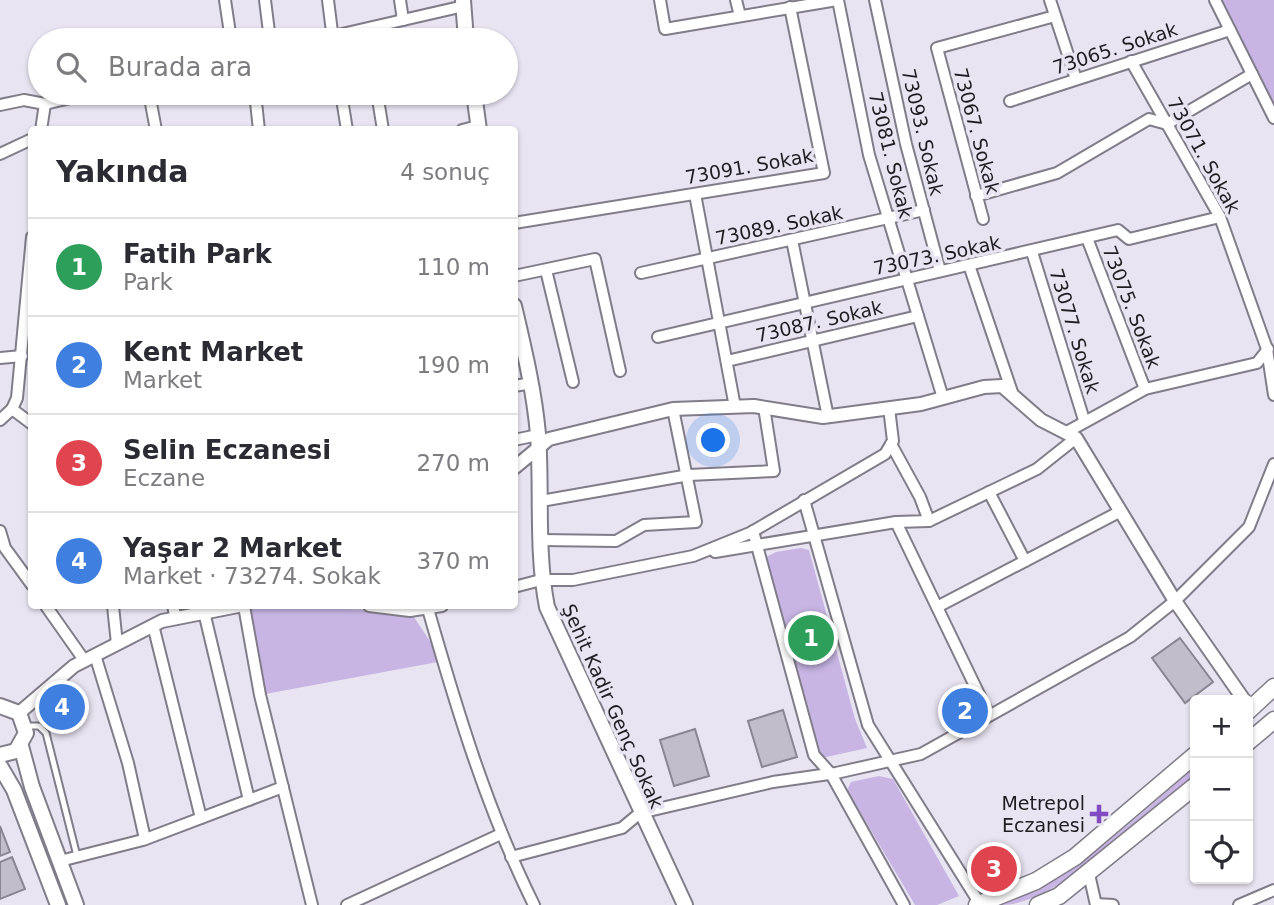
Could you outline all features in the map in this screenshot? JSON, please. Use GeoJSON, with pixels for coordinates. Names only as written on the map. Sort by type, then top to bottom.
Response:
{"type":"FeatureCollection","features":[{"type":"Feature","properties":{"kind":"main road"},"geometry":{"type":"LineString","coordinates":[[463,3],[465,28]]}},
{"type":"Feature","properties":{"kind":"main road"},"geometry":{"type":"LineString","coordinates":[[475,105],[478,126]]}},
{"type":"Feature","properties":{"kind":"main road","name":"Şehit Kadir Genç Sokak"},"geometry":{"type":"LineString","coordinates":[[518,336],[532,383],[541,501],[541,580],[547,607],[640,813],[685,905]]}},
{"type":"Feature","properties":{"kind":"main road"},"geometry":{"type":"LineString","coordinates":[[1253,703],[1274,687]]}},
{"type":"Feature","properties":{"kind":"main road"},"geometry":{"type":"LineString","coordinates":[[0,706],[22,719],[21,746],[76,905]]}},
{"type":"Feature","properties":{"kind":"main road"},"geometry":{"type":"LineString","coordinates":[[1253,739],[1270,728]]}},
{"type":"Feature","properties":{"kind":"main road"},"geometry":{"type":"LineString","coordinates":[[0,755],[10,754],[21,746]]}},
{"type":"Feature","properties":{"kind":"main road"},"geometry":{"type":"LineString","coordinates":[[979,904],[1036,881],[1075,857],[1191,758]]}},
{"type":"Feature","properties":{"kind":"main road"},"geometry":{"type":"LineString","coordinates":[[0,766],[14,790],[58,905]]}},
{"type":"Feature","properties":{"kind":"main road"},"geometry":{"type":"LineString","coordinates":[[1038,905],[1059,896],[1089,874],[1190,790]]}},
{"type":"Feature","properties":{"kind":"street"},"geometry":{"type":"LineString","coordinates":[[225,0],[229,28]]}},
{"type":"Feature","properties":{"kind":"street"},"geometry":{"type":"LineString","coordinates":[[265,0],[268,28]]}},
{"type":"Feature","properties":{"kind":"street"},"geometry":{"type":"LineString","coordinates":[[328,0],[332,28]]}},
{"type":"Feature","properties":{"kind":"street"},"geometry":{"type":"LineString","coordinates":[[400,0],[403,20]]}},
{"type":"Feature","properties":{"kind":"street"},"geometry":{"type":"LineString","coordinates":[[660,0],[666,29],[810,2],[838,0]]}},
{"type":"Feature","properties":{"kind":"street"},"geometry":{"type":"LineString","coordinates":[[736,0],[740,16]]}},
{"type":"Feature","properties":{"kind":"street","name":"73081. Sokak"},"geometry":{"type":"LineString","coordinates":[[838,0],[869,155],[943,398]]}},
{"type":"Feature","properties":{"kind":"street","name":"73093. Sokak"},"geometry":{"type":"LineString","coordinates":[[875,0],[906,144],[940,271]]}},
{"type":"Feature","properties":{"kind":"street"},"geometry":{"type":"LineString","coordinates":[[1050,0],[1076,79]]}},
{"type":"Feature","properties":{"kind":"street"},"geometry":{"type":"LineString","coordinates":[[1215,0],[1274,118]]}},
{"type":"Feature","properties":{"kind":"street"},"geometry":{"type":"LineString","coordinates":[[383,28],[463,3]]}},
{"type":"Feature","properties":{"kind":"street","name":"73091. Sokak"},"geometry":{"type":"LineString","coordinates":[[518,222],[824,173],[790,7]]}},
{"type":"Feature","properties":{"kind":"street","name":"73067. Sokak"},"geometry":{"type":"LineString","coordinates":[[983,219],[937,48],[1055,16]]}},
{"type":"Feature","properties":{"kind":"street","name":"73065. Sokak"},"geometry":{"type":"LineString","coordinates":[[1010,101],[1230,30]]}},
{"type":"Feature","properties":{"kind":"street","name":"73071. Sokak"},"geometry":{"type":"LineString","coordinates":[[1131,61],[1220,217],[1271,348],[1274,395]]}},
{"type":"Feature","properties":{"kind":"street"},"geometry":{"type":"LineString","coordinates":[[975,196],[1057,173],[1149,119],[1167,124],[1252,74]]}},
{"type":"Feature","properties":{"kind":"street"},"geometry":{"type":"LineString","coordinates":[[0,104],[28,101]]}},
{"type":"Feature","properties":{"kind":"street"},"geometry":{"type":"LineString","coordinates":[[42,126],[45,105]]}},
{"type":"Feature","properties":{"kind":"street"},"geometry":{"type":"LineString","coordinates":[[151,105],[155,126]]}},
{"type":"Feature","properties":{"kind":"street"},"geometry":{"type":"LineString","coordinates":[[256,105],[259,126]]}},
{"type":"Feature","properties":{"kind":"street"},"geometry":{"type":"LineString","coordinates":[[343,105],[346,126]]}},
{"type":"Feature","properties":{"kind":"street"},"geometry":{"type":"LineString","coordinates":[[379,105],[382,126]]}},
{"type":"Feature","properties":{"kind":"street"},"geometry":{"type":"LineString","coordinates":[[0,154],[28,141]]}},
{"type":"Feature","properties":{"kind":"street"},"geometry":{"type":"LineString","coordinates":[[695,194],[735,407]]}},
{"type":"Feature","properties":{"kind":"street","name":"73089. Sokak"},"geometry":{"type":"LineString","coordinates":[[641,273],[924,210]]}},
{"type":"Feature","properties":{"kind":"street","name":"73073. Sokak"},"geometry":{"type":"LineString","coordinates":[[658,337],[1118,230],[1129,239],[1220,217]]}},
{"type":"Feature","properties":{"kind":"street","name":"73075. Sokak"},"geometry":{"type":"LineString","coordinates":[[1087,238],[1145,389]]}},
{"type":"Feature","properties":{"kind":"street"},"geometry":{"type":"LineString","coordinates":[[792,240],[828,417]]}},
{"type":"Feature","properties":{"kind":"street","name":"73077. Sokak"},"geometry":{"type":"LineString","coordinates":[[1032,252],[1084,420]]}},
{"type":"Feature","properties":{"kind":"street"},"geometry":{"type":"LineString","coordinates":[[518,274],[595,259],[620,371]]}},
{"type":"Feature","properties":{"kind":"street"},"geometry":{"type":"LineString","coordinates":[[969,265],[1013,396]]}},
{"type":"Feature","properties":{"kind":"street"},"geometry":{"type":"LineString","coordinates":[[546,270],[573,382]]}},
{"type":"Feature","properties":{"kind":"street"},"geometry":{"type":"LineString","coordinates":[[0,420],[12,409],[26,373],[22,356],[28,313]]}},
{"type":"Feature","properties":{"kind":"street","name":"73087. Sokak"},"geometry":{"type":"LineString","coordinates":[[727,361],[918,316]]}},
{"type":"Feature","properties":{"kind":"street"},"geometry":{"type":"LineString","coordinates":[[518,586],[541,580],[573,579],[696,555],[896,522],[929,521],[1037,469],[1084,420],[1145,389],[1257,363],[1271,348]]}},
{"type":"Feature","properties":{"kind":"street"},"geometry":{"type":"LineString","coordinates":[[0,359],[22,356]]}},
{"type":"Feature","properties":{"kind":"street"},"geometry":{"type":"LineString","coordinates":[[518,385],[532,383]]}},
{"type":"Feature","properties":{"kind":"street"},"geometry":{"type":"LineString","coordinates":[[518,440],[549,439],[673,409],[764,407],[828,417],[943,398],[984,387],[1002,386],[1041,420],[1071,435],[1175,601],[1239,695]]}},
{"type":"Feature","properties":{"kind":"street"},"geometry":{"type":"LineString","coordinates":[[541,501],[689,475],[774,471],[764,407]]}},
{"type":"Feature","properties":{"kind":"street"},"geometry":{"type":"LineString","coordinates":[[696,555],[753,531],[885,454],[891,444],[893,432],[889,408]]}},
{"type":"Feature","properties":{"kind":"street"},"geometry":{"type":"LineString","coordinates":[[12,409],[28,421]]}},
{"type":"Feature","properties":{"kind":"street"},"geometry":{"type":"LineString","coordinates":[[541,540],[616,541],[644,525],[696,522],[689,475],[673,409]]}},
{"type":"Feature","properties":{"kind":"street"},"geometry":{"type":"LineString","coordinates":[[518,464],[538,441]]}},
{"type":"Feature","properties":{"kind":"street"},"geometry":{"type":"LineString","coordinates":[[891,444],[920,497],[929,521]]}},
{"type":"Feature","properties":{"kind":"street"},"geometry":{"type":"LineString","coordinates":[[510,857],[622,828],[640,813],[773,782],[831,774],[921,754],[1130,637],[1175,601],[1249,527],[1274,464]]}},
{"type":"Feature","properties":{"kind":"street"},"geometry":{"type":"LineString","coordinates":[[989,492],[1026,561]]}},
{"type":"Feature","properties":{"kind":"street"},"geometry":{"type":"LineString","coordinates":[[804,500],[868,725],[979,904]]}},
{"type":"Feature","properties":{"kind":"street"},"geometry":{"type":"LineString","coordinates":[[937,607],[1119,512]]}},
{"type":"Feature","properties":{"kind":"street"},"geometry":{"type":"LineString","coordinates":[[896,522],[989,715]]}},
{"type":"Feature","properties":{"kind":"street"},"geometry":{"type":"LineString","coordinates":[[0,531],[3,548],[28,580]]}},
{"type":"Feature","properties":{"kind":"street"},"geometry":{"type":"LineString","coordinates":[[753,531],[814,755],[831,774],[904,905]]}},
{"type":"Feature","properties":{"kind":"street"},"geometry":{"type":"LineString","coordinates":[[49,609],[90,658],[128,763],[145,839]]}},
{"type":"Feature","properties":{"kind":"street"},"geometry":{"type":"LineString","coordinates":[[113,609],[117,644]]}},
{"type":"Feature","properties":{"kind":"street"},"geometry":{"type":"LineString","coordinates":[[174,609],[176,620]]}},
{"type":"Feature","properties":{"kind":"street"},"geometry":{"type":"LineString","coordinates":[[22,719],[90,658],[153,625],[218,609]]}},
{"type":"Feature","properties":{"kind":"street"},"geometry":{"type":"LineString","coordinates":[[245,609],[312,905]]}},
{"type":"Feature","properties":{"kind":"street"},"geometry":{"type":"LineString","coordinates":[[394,609],[428,609],[461,722],[501,834],[534,905]]}},
{"type":"Feature","properties":{"kind":"street"},"geometry":{"type":"LineString","coordinates":[[204,612],[249,800]]}},
{"type":"Feature","properties":{"kind":"street"},"geometry":{"type":"LineString","coordinates":[[153,625],[201,818]]}},
{"type":"Feature","properties":{"kind":"street"},"geometry":{"type":"LineString","coordinates":[[60,861],[145,839],[283,787]]}},
{"type":"Feature","properties":{"kind":"street"},"geometry":{"type":"LineString","coordinates":[[347,905],[501,834]]}},
{"type":"Feature","properties":{"kind":"street"},"geometry":{"type":"LineString","coordinates":[[1089,874],[1096,904],[1113,905]]}},
{"type":"Feature","properties":{"kind":"street"},"geometry":{"type":"LineString","coordinates":[[1239,905],[1274,890]]}},
{"type":"Feature","properties":{"kind":"lane"},"geometry":{"type":"LineString","coordinates":[[22,719],[39,726],[46,733],[78,856]]}},
{"type":"Feature","properties":{"kind":"shaded area"},"geometry":{"type":"Polygon","coordinates":[[[1208,0],[1274,0],[1274,121],[1208,0]]]}},
{"type":"Feature","properties":{"kind":"shaded area"},"geometry":{"type":"Polygon","coordinates":[[[801,548],[809,550],[855,719],[867,748],[822,758],[766,557],[776,552],[801,548]]]}},
{"type":"Feature","properties":{"kind":"shaded area"},"geometry":{"type":"Polygon","coordinates":[[[245,609],[410,611],[443,661],[260,695],[245,609]]]}},
{"type":"Feature","properties":{"kind":"shaded area"},"geometry":{"type":"Polygon","coordinates":[[[1190,771],[1190,778],[1130,831],[1076,873],[1050,890],[1025,901],[1002,905],[1056,878],[1127,826],[1190,771]]]}},
{"type":"Feature","properties":{"kind":"shaded area"},"geometry":{"type":"Polygon","coordinates":[[[879,776],[893,779],[959,896],[937,905],[915,905],[847,790],[851,782],[879,776]]]}},
{"type":"Feature","properties":{"kind":"building"},"geometry":{"type":"Polygon","coordinates":[[[1180,638],[1213,682],[1196,695],[1190,695],[1190,699],[1185,703],[1152,658],[1180,638]]]}},
{"type":"Feature","properties":{"kind":"building"},"geometry":{"type":"Polygon","coordinates":[[[783,710],[797,757],[762,767],[748,721],[783,710]]]}},
{"type":"Feature","properties":{"kind":"building"},"geometry":{"type":"Polygon","coordinates":[[[695,729],[709,776],[674,786],[660,740],[695,729]]]}},
{"type":"Feature","properties":{"kind":"building"},"geometry":{"type":"Polygon","coordinates":[[[0,826],[10,852],[0,856],[0,826]]]}},
{"type":"Feature","properties":{"kind":"building"},"geometry":{"type":"Polygon","coordinates":[[[12,857],[25,889],[0,899],[0,862],[12,857]]]}},
{"type":"Feature","properties":{"kind":"place","name":"Fatih Park"},"geometry":{"type":"Point","coordinates":[811,638]}},
{"type":"Feature","properties":{"kind":"place","name":"Yaşar 2 Market"},"geometry":{"type":"Point","coordinates":[62,707]}},
{"type":"Feature","properties":{"kind":"place","name":"Kent Market"},"geometry":{"type":"Point","coordinates":[965,711]}},
{"type":"Feature","properties":{"kind":"place","name":"Metrepol Eczanesi"},"geometry":{"type":"Point","coordinates":[1099,814]}},
{"type":"Feature","properties":{"kind":"place","name":"Selin Eczanesi"},"geometry":{"type":"Point","coordinates":[994,869]}}]}
